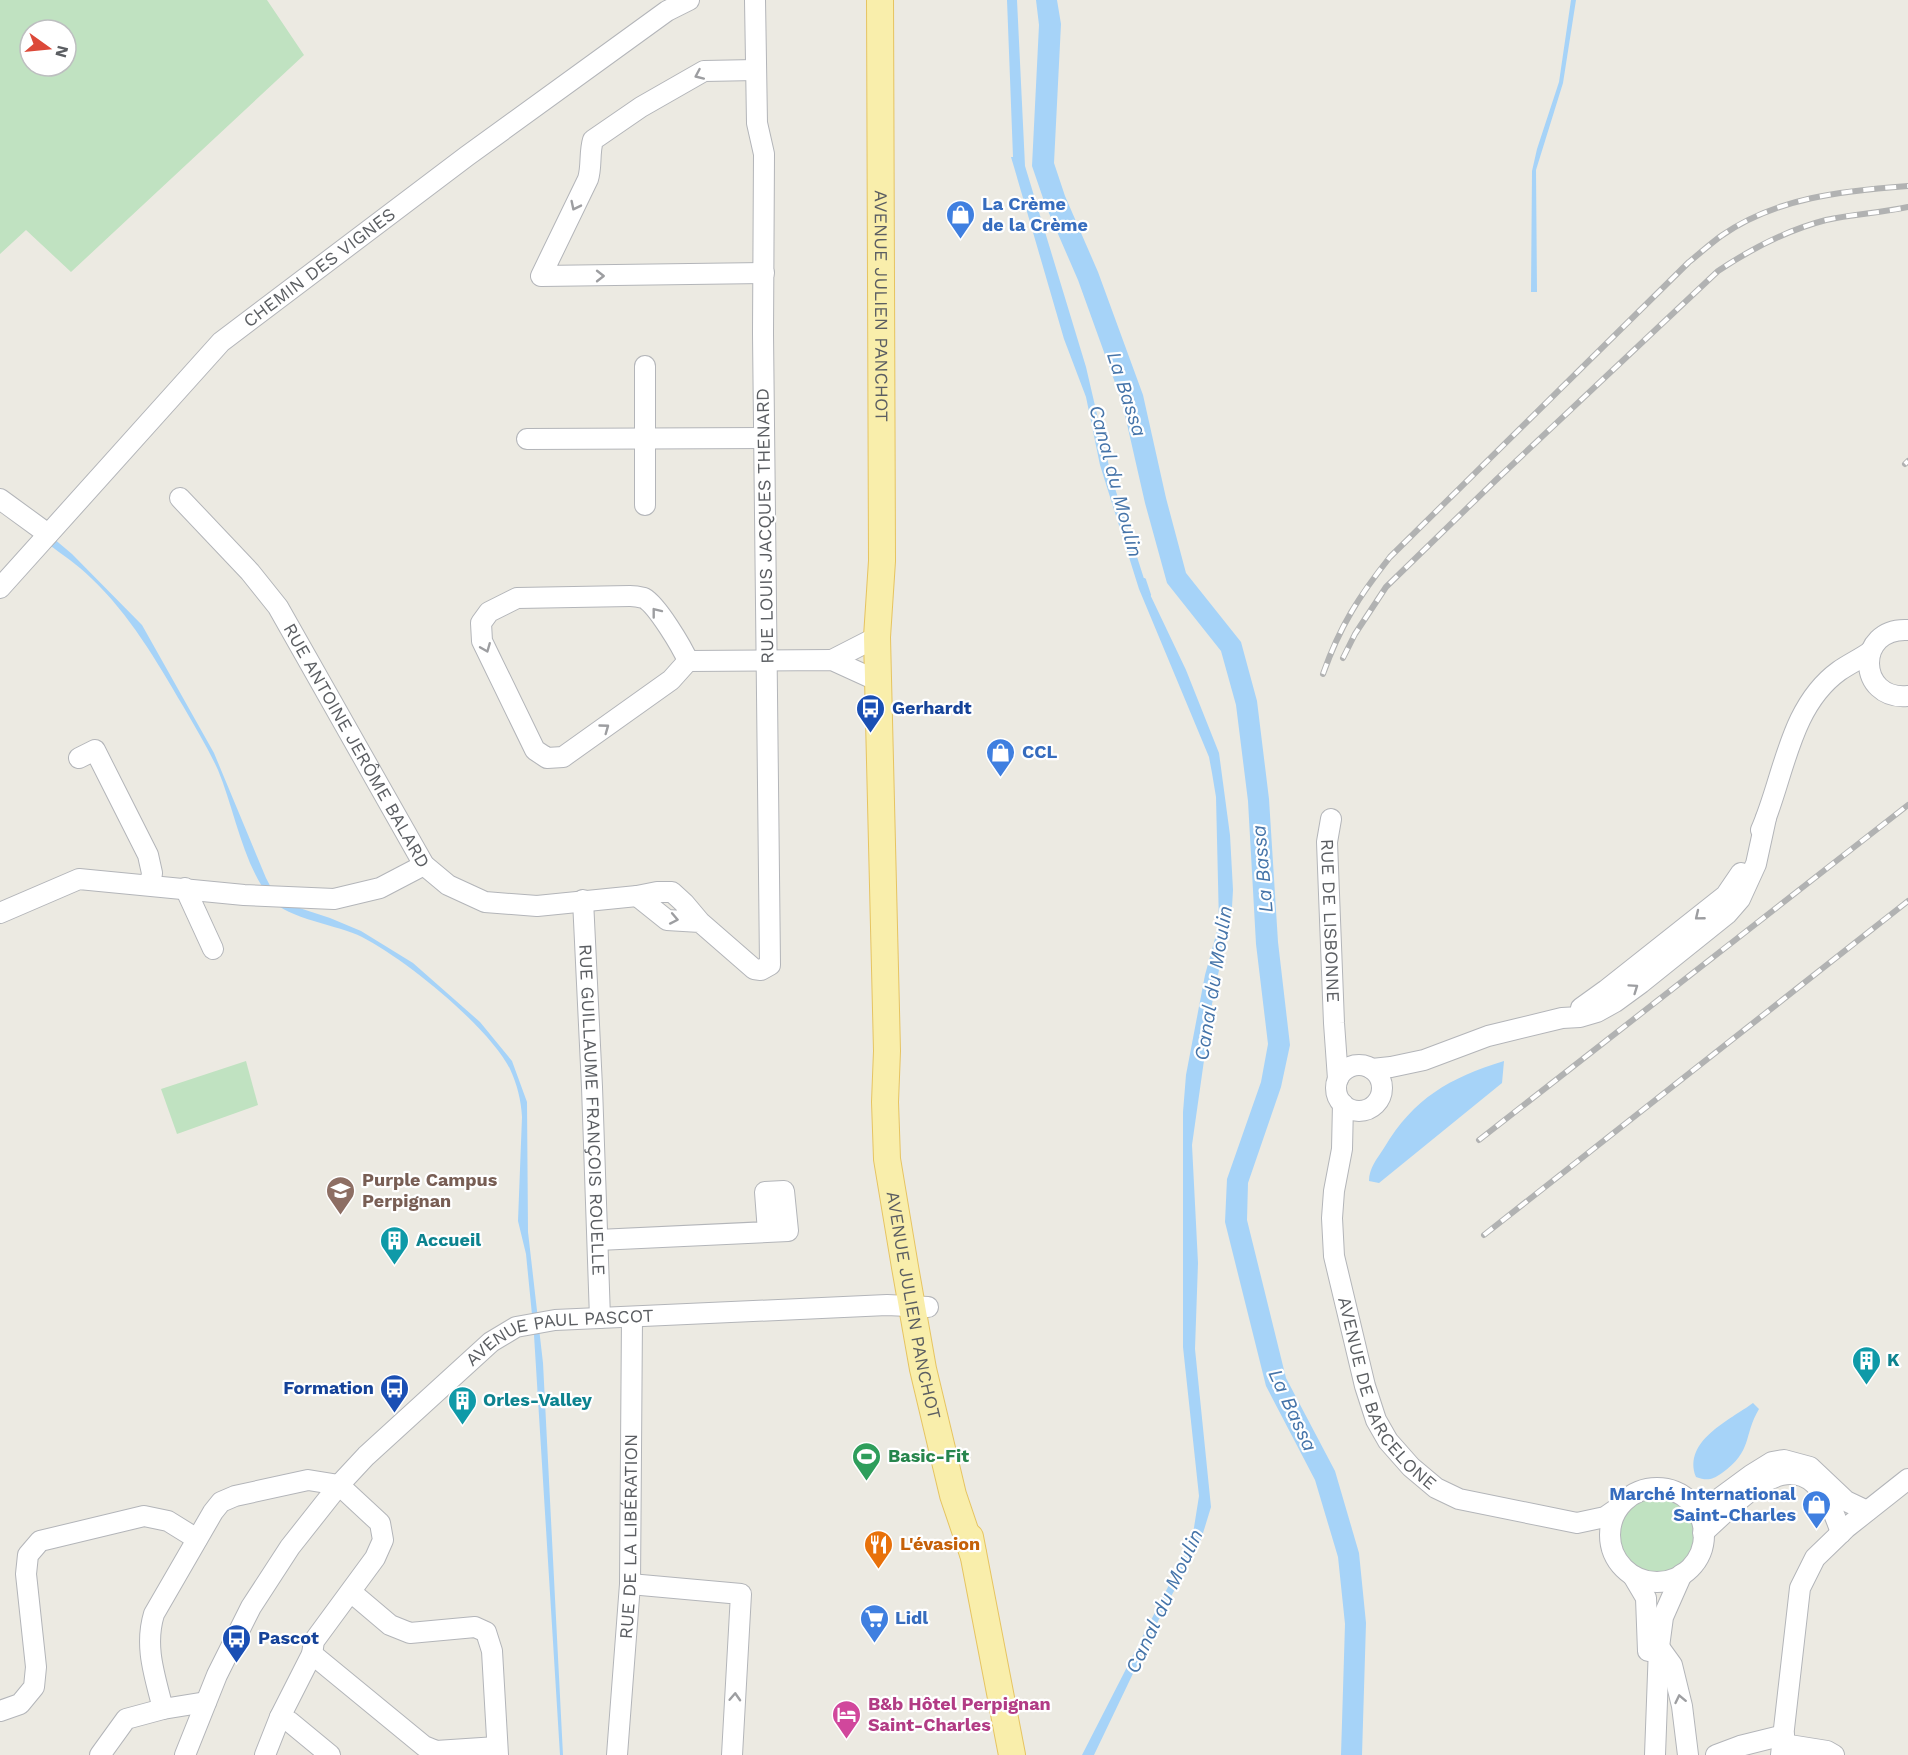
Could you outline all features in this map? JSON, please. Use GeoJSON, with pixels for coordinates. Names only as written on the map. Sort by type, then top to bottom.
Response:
{"type":"FeatureCollection","features":[{"type":"Feature","properties":{"kind":"main road","name":"AVENUE JULIEN PANCHOT"},"geometry":{"type":"LineString","coordinates":[[870,0],[879,52]]}},
{"type":"Feature","properties":{"kind":"main road","name":"AVENUE JULIEN PANCHOT"},"geometry":{"type":"LineString","coordinates":[[880,0],[882,561],[877,637],[887,1051],[920,1306],[973,1554],[1012,1755]]}},
{"type":"Feature","properties":{"kind":"main road","name":"AVENUE JULIEN PANCHOT"},"geometry":{"type":"LineString","coordinates":[[880,769],[888,703],[889,634],[882,561]]}},
{"type":"Feature","properties":{"kind":"street","name":"CHEMIN DES VIGNES"},"geometry":{"type":"LineString","coordinates":[[0,588],[221,342],[467,156],[667,11],[689,0]]}},
{"type":"Feature","properties":{"kind":"street","name":"RUE LOUIS JACQUES THENARD"},"geometry":{"type":"LineString","coordinates":[[583,900],[672,892],[700,922],[754,969],[761,970],[770,965],[764,438],[764,154],[757,123],[755,0]]}},
{"type":"Feature","properties":{"kind":"street"},"geometry":{"type":"LineString","coordinates":[[756,69],[704,71],[641,107],[593,140],[588,179],[541,276],[764,273]]}},
{"type":"Feature","properties":{"kind":"street"},"geometry":{"type":"LineString","coordinates":[[645,366],[645,505]]}},
{"type":"Feature","properties":{"kind":"street"},"geometry":{"type":"LineString","coordinates":[[528,439],[764,438]]}},
{"type":"Feature","properties":{"kind":"street","name":"RUE ANTOINE JERÔME BALARD"},"geometry":{"type":"LineString","coordinates":[[180,498],[250,572],[278,607],[424,865],[448,885],[485,902],[537,906],[583,900]]}},
{"type":"Feature","properties":{"kind":"street"},"geometry":{"type":"LineString","coordinates":[[0,499],[48,534]]}},
{"type":"Feature","properties":{"kind":"street"},"geometry":{"type":"LineString","coordinates":[[688,661],[653,606],[643,598],[630,596],[517,598],[489,612],[481,623],[482,641],[536,750],[547,758],[563,757],[671,680],[688,661],[832,660],[878,681]]}},
{"type":"Feature","properties":{"kind":"street"},"geometry":{"type":"LineString","coordinates":[[1342,1149],[1343,1104],[1337,1092],[1338,1079],[1348,1068],[1391,1067],[1424,1060],[1488,1036],[1597,1012],[1641,983],[1727,914],[1740,899],[1756,864],[1766,818],[1799,719],[1821,688],[1838,672],[1870,652],[1881,637],[1890,632],[1908,630]]}},
{"type":"Feature","properties":{"kind":"street"},"geometry":{"type":"LineString","coordinates":[[832,660],[877,637]]}},
{"type":"Feature","properties":{"kind":"street"},"geometry":{"type":"LineString","coordinates":[[1870,652],[1868,663],[1875,684]]}},
{"type":"Feature","properties":{"kind":"street"},"geometry":{"type":"LineString","coordinates":[[1821,688],[1859,680],[1875,684],[1890,695],[1908,696]]}},
{"type":"Feature","properties":{"kind":"street"},"geometry":{"type":"LineString","coordinates":[[79,758],[95,750],[148,855],[152,873],[150,885]]}},
{"type":"Feature","properties":{"kind":"street","name":"RUE DE LISBONNE"},"geometry":{"type":"LineString","coordinates":[[1331,819],[1327,842],[1338,1079]]}},
{"type":"Feature","properties":{"kind":"street"},"geometry":{"type":"LineString","coordinates":[[0,913],[79,879],[265,897],[334,899],[380,888],[424,865]]}},
{"type":"Feature","properties":{"kind":"street"},"geometry":{"type":"LineString","coordinates":[[185,888],[213,949]]}},
{"type":"Feature","properties":{"kind":"street","name":"RUE GUILLAUME FRANÇOIS ROUELLE"},"geometry":{"type":"LineString","coordinates":[[583,900],[600,1318]]}},
{"type":"Feature","properties":{"kind":"street"},"geometry":{"type":"LineString","coordinates":[[1334,1023],[1342,1040],[1380,1080],[1381,1094]]}},
{"type":"Feature","properties":{"kind":"street"},"geometry":{"type":"LineString","coordinates":[[1343,1104],[1354,1110],[1373,1106],[1381,1094],[1396,1080],[1424,1060]]}},
{"type":"Feature","properties":{"kind":"street"},"geometry":{"type":"LineString","coordinates":[[1342,1149],[1366,1109]]}},
{"type":"Feature","properties":{"kind":"street","name":"AVENUE DE BARCELONE"},"geometry":{"type":"LineString","coordinates":[[1342,1149],[1334,1191],[1332,1218],[1334,1256],[1365,1386],[1376,1420],[1388,1441],[1411,1467],[1436,1488],[1460,1499],[1577,1522]]}},
{"type":"Feature","properties":{"kind":"street"},"geometry":{"type":"LineString","coordinates":[[598,1240],[768,1232]]}},
{"type":"Feature","properties":{"kind":"street","name":"AVENUE PAUL PASCOT"},"geometry":{"type":"LineString","coordinates":[[185,1755],[206,1702],[251,1606],[290,1546],[339,1485],[366,1456],[491,1342],[516,1327],[555,1320],[887,1305],[920,1306]]}},
{"type":"Feature","properties":{"kind":"street","name":"RUE DE LA LIBÉRATION"},"geometry":{"type":"LineString","coordinates":[[617,1755],[630,1584],[632,1317]]}},
{"type":"Feature","properties":{"kind":"street"},"geometry":{"type":"LineString","coordinates":[[1692,1505],[1717,1500],[1772,1462],[1784,1460],[1810,1467],[1846,1501],[1867,1511]]}},
{"type":"Feature","properties":{"kind":"street"},"geometry":{"type":"LineString","coordinates":[[1703,1533],[1729,1508],[1766,1480],[1786,1473],[1799,1474],[1812,1480],[1832,1507],[1840,1533]]}},
{"type":"Feature","properties":{"kind":"street"},"geometry":{"type":"LineString","coordinates":[[1783,1745],[1800,1588],[1815,1558],[1840,1533],[1908,1479]]}},
{"type":"Feature","properties":{"kind":"street"},"geometry":{"type":"LineString","coordinates":[[163,1709],[150,1659],[149,1631],[154,1614],[213,1512],[221,1502],[235,1496],[308,1480],[339,1485],[380,1523],[383,1540],[375,1558],[314,1641],[312,1654],[280,1717],[265,1755]]}},
{"type":"Feature","properties":{"kind":"street"},"geometry":{"type":"LineString","coordinates":[[1577,1522],[1605,1517],[1634,1494],[1656,1488],[1678,1493],[1692,1505],[1698,1513],[1703,1533],[1702,1545],[1691,1566],[1671,1580],[1645,1581],[1633,1576]]}},
{"type":"Feature","properties":{"kind":"street"},"geometry":{"type":"LineString","coordinates":[[1618,1508],[1612,1521],[1610,1535],[1612,1548],[1616,1559],[1633,1576],[1646,1598],[1648,1661],[1643,1755]]}},
{"type":"Feature","properties":{"kind":"street"},"geometry":{"type":"LineString","coordinates":[[0,1711],[20,1704],[34,1688],[36,1667],[26,1574],[28,1555],[40,1541],[144,1516],[168,1521],[197,1539]]}},
{"type":"Feature","properties":{"kind":"street"},"geometry":{"type":"LineString","coordinates":[[1577,1522],[1598,1534],[1612,1548]]}},
{"type":"Feature","properties":{"kind":"street"},"geometry":{"type":"LineString","coordinates":[[1655,1755],[1659,1647],[1663,1617],[1682,1574]]}},
{"type":"Feature","properties":{"kind":"street"},"geometry":{"type":"LineString","coordinates":[[630,1584],[741,1594],[732,1755]]}},
{"type":"Feature","properties":{"kind":"street"},"geometry":{"type":"LineString","coordinates":[[312,1654],[424,1746],[436,1751],[498,1751],[492,1651],[486,1632],[475,1627],[410,1633],[390,1625],[351,1592]]}},
{"type":"Feature","properties":{"kind":"street"},"geometry":{"type":"LineString","coordinates":[[1659,1647],[1672,1665],[1682,1706],[1688,1755]]}},
{"type":"Feature","properties":{"kind":"street"},"geometry":{"type":"LineString","coordinates":[[100,1755],[126,1719],[163,1709],[206,1702]]}},
{"type":"Feature","properties":{"kind":"street"},"geometry":{"type":"LineString","coordinates":[[280,1717],[290,1722],[330,1755]]}},
{"type":"Feature","properties":{"kind":"street"},"geometry":{"type":"LineString","coordinates":[[1716,1755],[1740,1746],[1783,1745],[1827,1751],[1834,1755]]}},
{"type":"Feature","properties":{"kind":"green space"},"geometry":{"type":"Polygon","coordinates":[[[0,0],[267,0],[304,55],[71,272],[26,230],[0,254],[0,0]]]}},
{"type":"Feature","properties":{"kind":"green space"},"geometry":{"type":"Polygon","coordinates":[[[246,1061],[258,1105],[177,1134],[161,1089],[246,1061]]]}},
{"type":"Feature","properties":{"kind":"green space"},"geometry":{"type":"Polygon","coordinates":[[[1657,1497],[1672,1500],[1684,1508],[1692,1520],[1695,1535],[1692,1550],[1684,1562],[1672,1570],[1657,1573],[1642,1570],[1630,1562],[1622,1550],[1619,1535],[1622,1520],[1630,1508],[1642,1500],[1657,1497]]]}},
{"type":"Feature","properties":{"kind":"water"},"geometry":{"type":"Polygon","coordinates":[[[1007,0],[1017,0],[1025,166],[1086,367],[1112,479],[1147,588],[1186,670],[1219,753],[1230,835],[1233,890],[1232,907],[1212,1004],[1192,1145],[1198,1263],[1195,1349],[1211,1507],[1200,1543],[1161,1615],[1094,1755],[1082,1755],[1192,1540],[1199,1496],[1183,1347],[1183,1112],[1186,1075],[1205,975],[1219,924],[1216,797],[1209,757],[1139,589],[1100,465],[1086,397],[1064,339],[1011,157],[1013,157],[1007,0]]]}},
{"type":"Feature","properties":{"kind":"water","name":"La Bassa"},"geometry":{"type":"Polygon","coordinates":[[[1036,0],[1057,0],[1061,24],[1054,163],[1065,196],[1098,272],[1143,395],[1166,498],[1186,573],[1241,642],[1257,701],[1269,799],[1278,942],[1290,1045],[1281,1087],[1248,1183],[1247,1220],[1286,1378],[1335,1471],[1359,1553],[1366,1623],[1362,1755],[1341,1755],[1345,1624],[1338,1557],[1315,1480],[1266,1386],[1225,1222],[1227,1179],[1261,1082],[1268,1044],[1256,944],[1248,801],[1236,705],[1221,651],[1167,583],[1145,503],[1122,402],[1078,280],[1045,204],[1032,166],[1039,25],[1036,0]]]}},
{"type":"Feature","properties":{"kind":"water"},"geometry":{"type":"Polygon","coordinates":[[[1571,0],[1576,0],[1563,83],[1536,170],[1537,292],[1531,292],[1532,171],[1559,82],[1571,0]]]}},
{"type":"Feature","properties":{"kind":"water"},"geometry":{"type":"Polygon","coordinates":[[[53,538],[72,554],[142,625],[214,753],[266,878],[278,901],[361,931],[413,963],[480,1022],[512,1061],[527,1102],[528,1232],[543,1363],[563,1755],[560,1755],[534,1335],[526,1254],[518,1221],[521,1104],[510,1069],[484,1033],[465,1014],[400,961],[362,937],[289,912],[271,899],[261,885],[246,854],[218,770],[163,672],[142,639],[105,592],[81,569],[48,544],[53,538]]]}},
{"type":"Feature","properties":{"kind":"water"},"geometry":{"type":"Polygon","coordinates":[[[1504,1061],[1502,1083],[1379,1183],[1369,1181],[1372,1168],[1379,1156],[1396,1131],[1421,1103],[1450,1083],[1504,1061]]]}},
{"type":"Feature","properties":{"kind":"water"},"geometry":{"type":"Polygon","coordinates":[[[1753,1403],[1759,1409],[1739,1458],[1715,1477],[1706,1479],[1696,1477],[1693,1464],[1702,1442],[1721,1424],[1753,1403]]]}},
{"type":"Feature","properties":{"kind":"waterway","name":"Canal du Moulin"},"geometry":{"type":"LineString","coordinates":[[1144,580],[1149,595]]}},
{"type":"Feature","properties":{"kind":"railway"},"geometry":{"type":"LineString","coordinates":[[1323,674],[1351,612],[1390,557],[1689,262],[1721,236],[1742,223],[1788,204],[1859,190],[1908,186]]}},
{"type":"Feature","properties":{"kind":"railway"},"geometry":{"type":"LineString","coordinates":[[1343,658],[1355,634],[1386,587],[1718,271],[1743,255],[1797,229],[1836,218],[1908,207]]}},
{"type":"Feature","properties":{"kind":"railway"},"geometry":{"type":"LineString","coordinates":[[1905,464],[1908,461]]}},
{"type":"Feature","properties":{"kind":"railway"},"geometry":{"type":"LineString","coordinates":[[1479,1140],[1908,805]]}},
{"type":"Feature","properties":{"kind":"railway"},"geometry":{"type":"LineString","coordinates":[[1484,1235],[1908,901]]}},
{"type":"Feature","properties":{"kind":"place","name":"La Crème de la Crème"},"geometry":{"type":"Point","coordinates":[961,240]}},
{"type":"Feature","properties":{"kind":"place","name":"Gerhardt"},"geometry":{"type":"Point","coordinates":[871,734]}},
{"type":"Feature","properties":{"kind":"place","name":"CCL"},"geometry":{"type":"Point","coordinates":[1001,778]}},
{"type":"Feature","properties":{"kind":"place","name":"Purple Campus Perpignan"},"geometry":{"type":"Point","coordinates":[341,1216]}},
{"type":"Feature","properties":{"kind":"place","name":"Accueil"},"geometry":{"type":"Point","coordinates":[395,1266]}},
{"type":"Feature","properties":{"kind":"place","name":"K"},"geometry":{"type":"Point","coordinates":[1866,1386]}},
{"type":"Feature","properties":{"kind":"place","name":"Formation"},"geometry":{"type":"Point","coordinates":[395,1414]}},
{"type":"Feature","properties":{"kind":"place","name":"Orles-Valley"},"geometry":{"type":"Point","coordinates":[462,1426]}},
{"type":"Feature","properties":{"kind":"place","name":"Basic-Fit"},"geometry":{"type":"Point","coordinates":[867,1482]}},
{"type":"Feature","properties":{"kind":"place","name":"Marché International Saint-Charles"},"geometry":{"type":"Point","coordinates":[1817,1530]}},
{"type":"Feature","properties":{"kind":"place","name":"L'évasion"},"geometry":{"type":"Point","coordinates":[879,1570]}},
{"type":"Feature","properties":{"kind":"place","name":"Lidl"},"geometry":{"type":"Point","coordinates":[874,1644]}},
{"type":"Feature","properties":{"kind":"place","name":"Pascot"},"geometry":{"type":"Point","coordinates":[237,1664]}},
{"type":"Feature","properties":{"kind":"place","name":"B&b Hôtel Perpignan Saint-Charles"},"geometry":{"type":"Point","coordinates":[847,1740]}}]}
